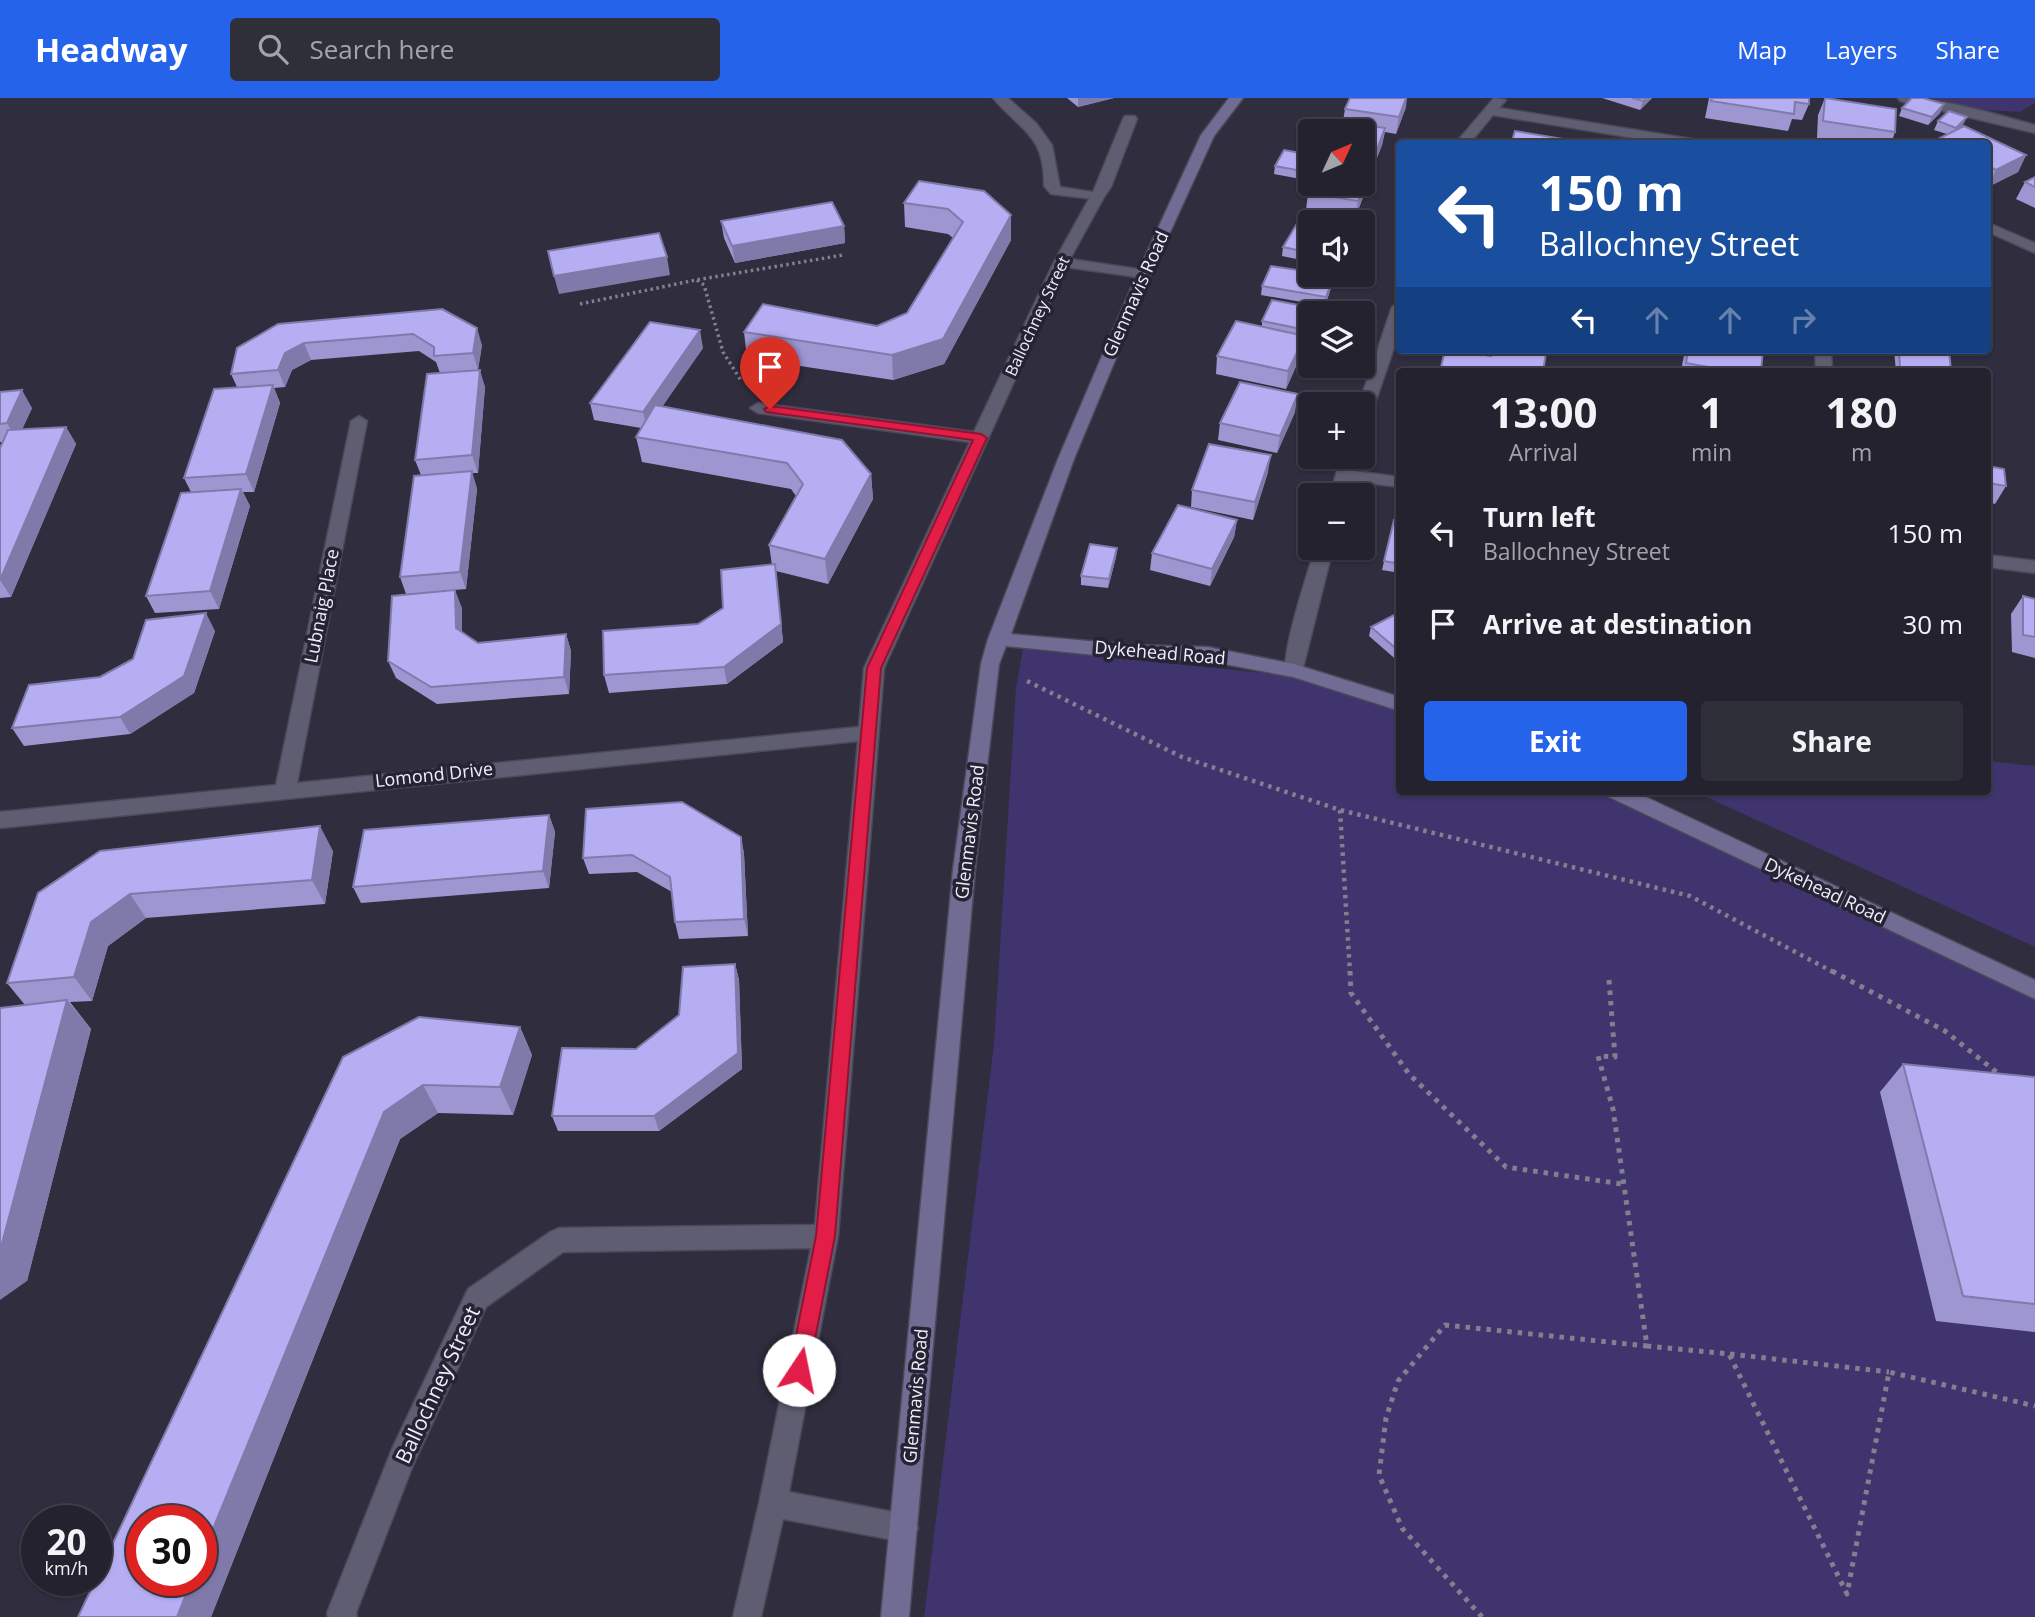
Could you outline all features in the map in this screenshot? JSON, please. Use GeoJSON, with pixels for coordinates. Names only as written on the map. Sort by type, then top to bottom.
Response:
{"type":"FeatureCollection","features":[{"type":"Feature","properties":{"kind":"main road","name":"Glenmavis Road"},"geometry":{"type":"LineString","coordinates":[[895,1617],[964,870],[990,664],[997,639],[1066,459],[1144,274],[1208,135],[1236,98]]}},
{"type":"Feature","properties":{"kind":"main road","name":"Dykehead Road"},"geometry":{"type":"LineString","coordinates":[[997,639],[1134,652],[1208,654],[1294,671],[1396,703]]}},
{"type":"Feature","properties":{"kind":"main road","name":"Dykehead Road"},"geometry":{"type":"LineString","coordinates":[[1622,795],[2035,990]]}},
{"type":"Feature","properties":{"kind":"street"},"geometry":{"type":"LineString","coordinates":[[1000,98],[1040,134],[1049,150],[1051,186],[1056,191],[1097,197]]}},
{"type":"Feature","properties":{"kind":"street"},"geometry":{"type":"LineString","coordinates":[[1464,140],[1500,98]]}},
{"type":"Feature","properties":{"kind":"street"},"geometry":{"type":"LineString","coordinates":[[1905,98],[2035,129]]}},
{"type":"Feature","properties":{"kind":"street"},"geometry":{"type":"LineString","coordinates":[[1489,110],[1673,140]]}},
{"type":"Feature","properties":{"kind":"street","name":"Ballochney Street"},"geometry":{"type":"LineString","coordinates":[[747,1617],[773,1503],[826,1236],[874,668],[1061,262],[1104,187],[1130,119]]}},
{"type":"Feature","properties":{"kind":"street"},"geometry":{"type":"LineString","coordinates":[[1991,228],[2035,249]]}},
{"type":"Feature","properties":{"kind":"street"},"geometry":{"type":"LineString","coordinates":[[1061,262],[1144,274]]}},
{"type":"Feature","properties":{"kind":"street"},"geometry":{"type":"LineString","coordinates":[[1371,392],[1396,319]]}},
{"type":"Feature","properties":{"kind":"street"},"geometry":{"type":"LineString","coordinates":[[758,408],[981,438]]}},
{"type":"Feature","properties":{"kind":"street","name":"Lubnaig Place"},"geometry":{"type":"LineString","coordinates":[[285,790],[359,421]]}},
{"type":"Feature","properties":{"kind":"street"},"geometry":{"type":"LineString","coordinates":[[1341,483],[1345,469]]}},
{"type":"Feature","properties":{"kind":"street"},"geometry":{"type":"LineString","coordinates":[[1343,475],[1396,482]]}},
{"type":"Feature","properties":{"kind":"street"},"geometry":{"type":"LineString","coordinates":[[1294,671],[1296,650],[1321,560]]}},
{"type":"Feature","properties":{"kind":"street"},"geometry":{"type":"LineString","coordinates":[[1991,561],[2035,568]]}},
{"type":"Feature","properties":{"kind":"street","name":"Lomond Drive"},"geometry":{"type":"LineString","coordinates":[[0,820],[868,733]]}},
{"type":"Feature","properties":{"kind":"street","name":"Ballochney Street"},"geometry":{"type":"LineString","coordinates":[[343,1617],[341,1613],[402,1459],[477,1298],[559,1240],[826,1236]]}},
{"type":"Feature","properties":{"kind":"street"},"geometry":{"type":"LineString","coordinates":[[773,1503],[904,1528]]}},
{"type":"Feature","properties":{"kind":"path"},"geometry":{"type":"LineString","coordinates":[[580,304],[696,280],[843,255]]}},
{"type":"Feature","properties":{"kind":"path"},"geometry":{"type":"LineString","coordinates":[[696,280],[704,285],[723,352],[758,408]]}},
{"type":"Feature","properties":{"kind":"path"},"geometry":{"type":"LineString","coordinates":[[990,664],[1182,757],[1340,810],[1690,896],[1945,1031],[2008,1082]]}},
{"type":"Feature","properties":{"kind":"path"},"geometry":{"type":"LineString","coordinates":[[1340,810],[1351,993],[1409,1074],[1506,1167],[1622,1184]]}},
{"type":"Feature","properties":{"kind":"path"},"geometry":{"type":"LineString","coordinates":[[1609,980],[1615,1056],[1598,1056],[1614,1109],[1622,1184],[1647,1346]]}},
{"type":"Feature","properties":{"kind":"path"},"geometry":{"type":"LineString","coordinates":[[1482,1617],[1402,1528],[1379,1475],[1385,1418],[1398,1381],[1445,1325],[1889,1372],[2035,1406]]}},
{"type":"Feature","properties":{"kind":"path"},"geometry":{"type":"LineString","coordinates":[[1729,1354],[1846,1594],[1889,1372]]}},
{"type":"Feature","properties":{"kind":"shaded area"},"geometry":{"type":"Polygon","coordinates":[[[1928,98],[2035,98],[2035,103],[2020,112],[1988,110],[1928,98]]]}},
{"type":"Feature","properties":{"kind":"shaded area"},"geometry":{"type":"Polygon","coordinates":[[[1023,649],[1295,676],[1396,709],[1396,795],[1617,795],[2035,990],[2035,1617],[924,1617],[994,1044],[1016,687],[1023,649]]]}},
{"type":"Feature","properties":{"kind":"shaded area"},"geometry":{"type":"Polygon","coordinates":[[[1991,761],[2035,766],[2035,947],[1702,795],[1991,795],[1991,761]]]}},
{"type":"Feature","properties":{"kind":"building"},"geometry":{"type":"Polygon","coordinates":[[[1350,98],[1406,98],[1399,117],[1345,109],[1350,98]]]}},
{"type":"Feature","properties":{"kind":"building"},"geometry":{"type":"Polygon","coordinates":[[[1712,98],[1809,98],[1809,104],[1795,102],[1794,114],[1711,101],[1712,98]]]}},
{"type":"Feature","properties":{"kind":"building"},"geometry":{"type":"Polygon","coordinates":[[[1825,98],[1896,109],[1895,132],[1823,121],[1825,98]]]}},
{"type":"Feature","properties":{"kind":"building"},"geometry":{"type":"Polygon","coordinates":[[[1912,98],[1944,104],[1932,117],[1902,108],[1912,98]]]}},
{"type":"Feature","properties":{"kind":"building"},"geometry":{"type":"Polygon","coordinates":[[[1949,111],[1967,117],[1956,128],[1938,121],[1949,111]]]}},
{"type":"Feature","properties":{"kind":"building"},"geometry":{"type":"Polygon","coordinates":[[[1964,126],[2026,155],[1996,170],[1991,168],[1991,140],[1936,140],[1964,126]]]}},
{"type":"Feature","properties":{"kind":"building"},"geometry":{"type":"Polygon","coordinates":[[[1376,127],[1385,128],[1376,152],[1376,127]]]}},
{"type":"Feature","properties":{"kind":"building"},"geometry":{"type":"Polygon","coordinates":[[[1515,131],[1563,139],[1563,140],[1512,140],[1515,131]]]}},
{"type":"Feature","properties":{"kind":"building"},"geometry":{"type":"Polygon","coordinates":[[[1284,150],[1298,153],[1298,170],[1275,166],[1284,150]]]}},
{"type":"Feature","properties":{"kind":"building"},"geometry":{"type":"Polygon","coordinates":[[[2035,177],[2035,187],[2025,182],[2035,177]]]}},
{"type":"Feature","properties":{"kind":"building"},"geometry":{"type":"Polygon","coordinates":[[[919,181],[984,191],[1011,215],[943,339],[892,355],[744,332],[763,304],[877,326],[907,313],[963,222],[948,209],[904,203],[919,181]]]}},
{"type":"Feature","properties":{"kind":"building"},"geometry":{"type":"Polygon","coordinates":[[[1327,196],[1360,196],[1358,201],[1327,196]]]}},
{"type":"Feature","properties":{"kind":"building"},"geometry":{"type":"Polygon","coordinates":[[[832,202],[844,226],[732,246],[721,221],[832,202]]]}},
{"type":"Feature","properties":{"kind":"building"},"geometry":{"type":"Polygon","coordinates":[[[1298,222],[1298,250],[1283,247],[1298,222]]]}},
{"type":"Feature","properties":{"kind":"building"},"geometry":{"type":"Polygon","coordinates":[[[659,233],[667,257],[554,276],[548,251],[659,233]]]}},
{"type":"Feature","properties":{"kind":"building"},"geometry":{"type":"Polygon","coordinates":[[[1271,266],[1298,270],[1298,287],[1330,287],[1326,297],[1262,286],[1271,266]]]}},
{"type":"Feature","properties":{"kind":"building"},"geometry":{"type":"Polygon","coordinates":[[[1272,300],[1298,305],[1298,328],[1262,321],[1272,300]]]}},
{"type":"Feature","properties":{"kind":"building"},"geometry":{"type":"Polygon","coordinates":[[[442,309],[477,328],[473,353],[434,356],[434,347],[413,334],[304,343],[285,353],[278,370],[231,374],[237,348],[278,324],[442,309]]]}},
{"type":"Feature","properties":{"kind":"building"},"geometry":{"type":"Polygon","coordinates":[[[1236,321],[1298,334],[1298,350],[1288,371],[1217,356],[1236,321]]]}},
{"type":"Feature","properties":{"kind":"building"},"geometry":{"type":"Polygon","coordinates":[[[650,322],[700,330],[643,412],[590,403],[650,322]]]}},
{"type":"Feature","properties":{"kind":"building"},"geometry":{"type":"Polygon","coordinates":[[[1444,354],[1546,354],[1544,368],[1441,368],[1444,354]]]}},
{"type":"Feature","properties":{"kind":"building"},"geometry":{"type":"Polygon","coordinates":[[[1687,354],[1763,354],[1761,368],[1714,368],[1686,363],[1687,354]]]}},
{"type":"Feature","properties":{"kind":"building"},"geometry":{"type":"Polygon","coordinates":[[[1899,354],[1949,354],[1951,368],[1900,368],[1899,354]]]}},
{"type":"Feature","properties":{"kind":"building"},"geometry":{"type":"Polygon","coordinates":[[[480,370],[472,455],[415,460],[427,374],[480,370]]]}},
{"type":"Feature","properties":{"kind":"building"},"geometry":{"type":"Polygon","coordinates":[[[1240,382],[1298,394],[1280,436],[1220,423],[1240,382]]]}},
{"type":"Feature","properties":{"kind":"building"},"geometry":{"type":"Polygon","coordinates":[[[273,385],[246,474],[184,478],[214,389],[273,385]]]}},
{"type":"Feature","properties":{"kind":"building"},"geometry":{"type":"Polygon","coordinates":[[[22,390],[7,423],[0,424],[0,392],[22,390]]]}},
{"type":"Feature","properties":{"kind":"building"},"geometry":{"type":"Polygon","coordinates":[[[655,405],[842,440],[871,474],[825,559],[769,545],[803,484],[787,463],[636,437],[655,405]]]}},
{"type":"Feature","properties":{"kind":"building"},"geometry":{"type":"Polygon","coordinates":[[[66,427],[0,580],[0,448],[8,430],[66,427]]]}},
{"type":"Feature","properties":{"kind":"building"},"geometry":{"type":"Polygon","coordinates":[[[1209,444],[1271,455],[1255,502],[1192,490],[1209,444]]]}},
{"type":"Feature","properties":{"kind":"building"},"geometry":{"type":"Polygon","coordinates":[[[1991,467],[2004,469],[2006,486],[1991,484],[1991,467]]]}},
{"type":"Feature","properties":{"kind":"building"},"geometry":{"type":"Polygon","coordinates":[[[472,471],[460,572],[400,577],[414,476],[472,471]]]}},
{"type":"Feature","properties":{"kind":"building"},"geometry":{"type":"Polygon","coordinates":[[[241,489],[210,591],[146,596],[181,493],[241,489]]]}},
{"type":"Feature","properties":{"kind":"building"},"geometry":{"type":"Polygon","coordinates":[[[1178,505],[1237,520],[1212,569],[1152,553],[1178,505]]]}},
{"type":"Feature","properties":{"kind":"building"},"geometry":{"type":"Polygon","coordinates":[[[1394,520],[1396,520],[1396,563],[1384,561],[1394,520]]]}},
{"type":"Feature","properties":{"kind":"building"},"geometry":{"type":"Polygon","coordinates":[[[1090,544],[1117,548],[1109,579],[1081,576],[1090,544]]]}},
{"type":"Feature","properties":{"kind":"building"},"geometry":{"type":"Polygon","coordinates":[[[775,564],[781,624],[724,667],[604,675],[603,631],[698,624],[723,608],[721,570],[775,564]]]}},
{"type":"Feature","properties":{"kind":"building"},"geometry":{"type":"Polygon","coordinates":[[[455,590],[456,628],[478,643],[566,634],[564,677],[431,687],[388,661],[392,596],[455,590]]]}},
{"type":"Feature","properties":{"kind":"building"},"geometry":{"type":"Polygon","coordinates":[[[2023,596],[2035,599],[2035,637],[2023,635],[2023,596]]]}},
{"type":"Feature","properties":{"kind":"building"},"geometry":{"type":"Polygon","coordinates":[[[206,613],[184,676],[120,717],[12,728],[29,685],[100,677],[133,659],[146,620],[206,613]]]}},
{"type":"Feature","properties":{"kind":"building"},"geometry":{"type":"Polygon","coordinates":[[[1396,614],[1396,649],[1371,627],[1396,614]]]}},
{"type":"Feature","properties":{"kind":"building"},"geometry":{"type":"Polygon","coordinates":[[[682,802],[741,837],[744,919],[675,922],[670,877],[632,855],[583,858],[586,809],[682,802]]]}},
{"type":"Feature","properties":{"kind":"building"},"geometry":{"type":"Polygon","coordinates":[[[549,815],[543,871],[353,887],[364,830],[549,815]]]}},
{"type":"Feature","properties":{"kind":"building"},"geometry":{"type":"Polygon","coordinates":[[[320,826],[312,880],[130,894],[91,922],[74,977],[7,983],[38,893],[100,851],[320,826]]]}},
{"type":"Feature","properties":{"kind":"building"},"geometry":{"type":"Polygon","coordinates":[[[735,964],[738,1053],[654,1116],[552,1116],[562,1048],[636,1049],[679,1015],[683,967],[735,964]]]}},
{"type":"Feature","properties":{"kind":"building"},"geometry":{"type":"Polygon","coordinates":[[[67,1000],[0,1251],[0,1008],[67,1000]]]}},
{"type":"Feature","properties":{"kind":"building"},"geometry":{"type":"Polygon","coordinates":[[[419,1017],[520,1027],[500,1087],[423,1085],[384,1112],[217,1519],[217,1505],[131,1505],[343,1057],[419,1017]]]}},
{"type":"Feature","properties":{"kind":"building"},"geometry":{"type":"Polygon","coordinates":[[[1903,1064],[2035,1077],[2035,1304],[1963,1296],[1903,1064]]]}},
{"type":"Feature","properties":{"kind":"building"},"geometry":{"type":"Polygon","coordinates":[[[126,1516],[126,1596],[186,1596],[177,1617],[78,1617],[88,1596],[112,1596],[112,1545],[126,1516]]]}},
{"type":"Feature","properties":{"kind":"route"},"geometry":{"type":"LineString","coordinates":[[770,409],[981,438],[874,668],[826,1236],[799,1370]]}}]}
